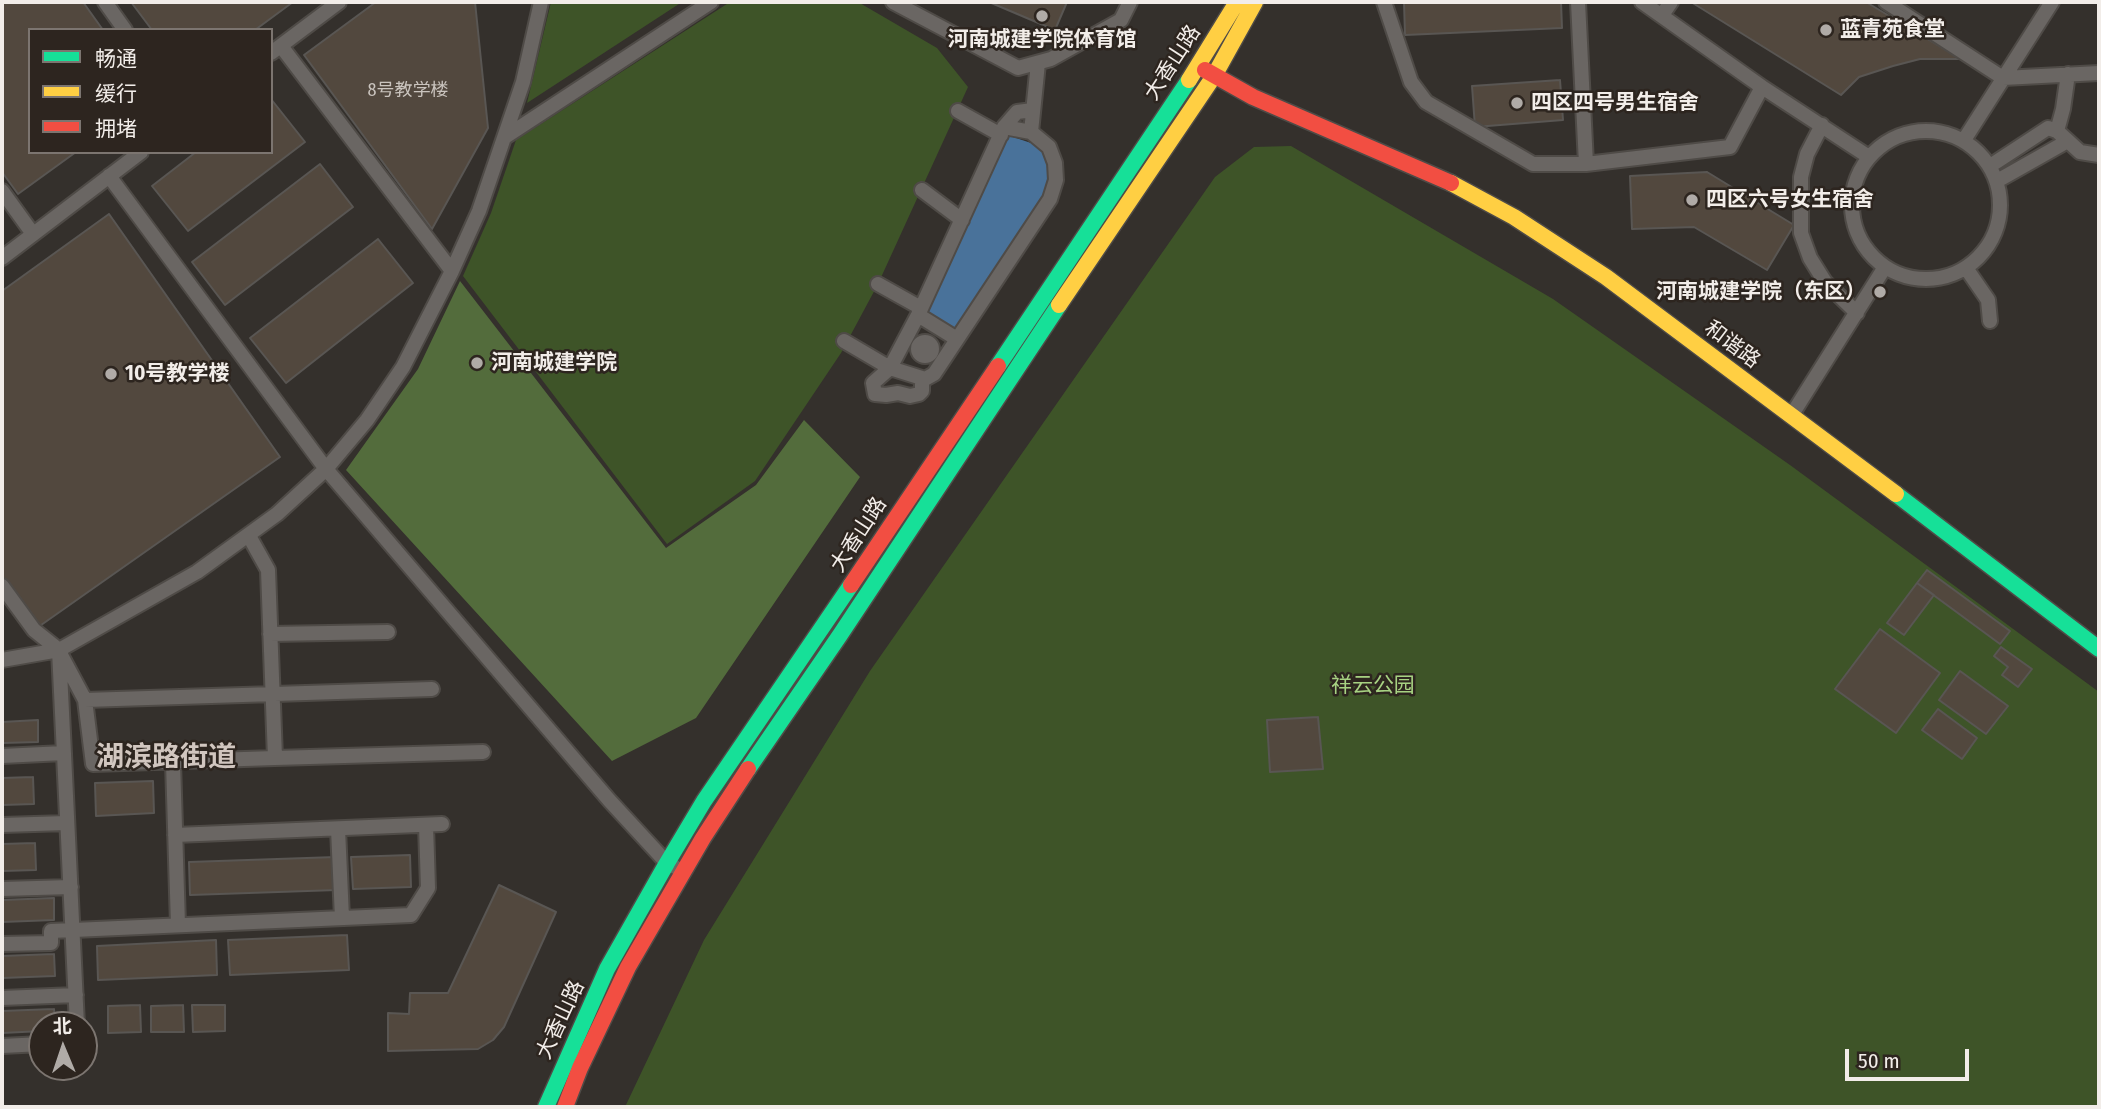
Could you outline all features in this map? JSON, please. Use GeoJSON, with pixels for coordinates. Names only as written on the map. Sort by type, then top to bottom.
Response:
{"type":"FeatureCollection","features":[{"type":"Feature","properties":{"kind":"main road","name":"大香山路"},"geometry":{"type":"LineString","coordinates":[[546,1107],[607,969],[705,801],[1199,65],[1237,2]]}},
{"type":"Feature","properties":{"kind":"main road","name":"大香山路"},"geometry":{"type":"LineString","coordinates":[[565,1107],[580,1068],[628,967],[682,871],[1021,360],[1214,76],[1255,2]]}},
{"type":"Feature","properties":{"kind":"main road","name":"和谐路"},"geometry":{"type":"LineString","coordinates":[[1199,65],[1253,97],[1437,175],[1514,217],[1606,277],[2099,649]]}},
{"type":"Feature","properties":{"kind":"street"},"geometry":{"type":"LineString","coordinates":[[105,2],[124,28]]}},
{"type":"Feature","properties":{"kind":"street"},"geometry":{"type":"LineString","coordinates":[[339,2],[276,50],[452,271]]}},
{"type":"Feature","properties":{"kind":"street"},"geometry":{"type":"LineString","coordinates":[[2,660],[59,650],[164,592],[249,536],[326,470],[367,420],[403,367],[479,211],[523,82],[541,2]]}},
{"type":"Feature","properties":{"kind":"street"},"geometry":{"type":"LineString","coordinates":[[505,137],[711,2]]}},
{"type":"Feature","properties":{"kind":"street"},"geometry":{"type":"LineString","coordinates":[[893,2],[1018,68],[1051,60],[1121,20],[1130,2]]}},
{"type":"Feature","properties":{"kind":"street"},"geometry":{"type":"LineString","coordinates":[[1384,2],[1411,82],[1426,102],[1533,164],[1586,164],[1730,147],[1762,87]]}},
{"type":"Feature","properties":{"kind":"street"},"geometry":{"type":"LineString","coordinates":[[1578,2],[1586,164]]}},
{"type":"Feature","properties":{"kind":"street"},"geometry":{"type":"LineString","coordinates":[[1642,2],[1762,87],[1869,157]]}},
{"type":"Feature","properties":{"kind":"street"},"geometry":{"type":"LineString","coordinates":[[1662,15],[1671,2]]}},
{"type":"Feature","properties":{"kind":"street"},"geometry":{"type":"LineString","coordinates":[[1886,2],[2003,78],[2099,73]]}},
{"type":"Feature","properties":{"kind":"street"},"geometry":{"type":"LineString","coordinates":[[1964,140],[2052,2]]}},
{"type":"Feature","properties":{"kind":"street"},"geometry":{"type":"LineString","coordinates":[[1031,132],[1038,63]]}},
{"type":"Feature","properties":{"kind":"street"},"geometry":{"type":"LineString","coordinates":[[2062,136],[2068,74]]}},
{"type":"Feature","properties":{"kind":"street"},"geometry":{"type":"LineString","coordinates":[[938,327],[916,377],[922,391],[910,396],[898,393],[879,396],[875,394],[873,383],[890,368],[920,312],[1003,131],[1017,112],[1033,110]]}},
{"type":"Feature","properties":{"kind":"street"},"geometry":{"type":"LineString","coordinates":[[929,351],[957,339],[1050,199],[1056,180],[1055,163],[1049,147],[1031,132],[1003,131],[958,111]]}},
{"type":"Feature","properties":{"kind":"street"},"geometry":{"type":"LineString","coordinates":[[1822,125],[1807,154],[1801,177],[1801,233],[1810,258],[1825,282],[1857,313]]}},
{"type":"Feature","properties":{"kind":"street"},"geometry":{"type":"LineString","coordinates":[[1990,166],[2048,128],[2080,152],[2099,155]]}},
{"type":"Feature","properties":{"kind":"street"},"geometry":{"type":"LineString","coordinates":[[1920,131],[1942,132],[1964,140],[1990,166],[2000,197],[1996,230],[1984,251],[1966,268],[1934,279],[1916,279],[1885,267],[1863,245],[1852,215],[1854,184],[1869,157],[1892,139],[1920,131]]}},
{"type":"Feature","properties":{"kind":"street"},"geometry":{"type":"LineString","coordinates":[[1997,181],[2062,136]]}},
{"type":"Feature","properties":{"kind":"street"},"geometry":{"type":"LineString","coordinates":[[2,258],[138,154]]}},
{"type":"Feature","properties":{"kind":"street"},"geometry":{"type":"LineString","coordinates":[[109,176],[326,470],[608,800],[667,863],[682,871]]}},
{"type":"Feature","properties":{"kind":"street"},"geometry":{"type":"LineString","coordinates":[[2,191],[33,234]]}},
{"type":"Feature","properties":{"kind":"street"},"geometry":{"type":"LineString","coordinates":[[922,191],[962,220]]}},
{"type":"Feature","properties":{"kind":"street"},"geometry":{"type":"LineString","coordinates":[[1791,416],[1885,267]]}},
{"type":"Feature","properties":{"kind":"street"},"geometry":{"type":"LineString","coordinates":[[1966,268],[1988,300],[1990,321]]}},
{"type":"Feature","properties":{"kind":"street"},"geometry":{"type":"LineString","coordinates":[[878,284],[957,339]]}},
{"type":"Feature","properties":{"kind":"street"},"geometry":{"type":"LineString","coordinates":[[844,341],[890,368],[916,377],[934,374],[929,351],[906,337]]}},
{"type":"Feature","properties":{"kind":"street"},"geometry":{"type":"LineString","coordinates":[[249,536],[268,570],[275,758]]}},
{"type":"Feature","properties":{"kind":"street"},"geometry":{"type":"LineString","coordinates":[[2,586],[34,630],[59,650],[85,700],[93,764],[483,752]]}},
{"type":"Feature","properties":{"kind":"street"},"geometry":{"type":"LineString","coordinates":[[270,634],[388,632]]}},
{"type":"Feature","properties":{"kind":"street"},"geometry":{"type":"LineString","coordinates":[[59,650],[77,1011]]}},
{"type":"Feature","properties":{"kind":"street"},"geometry":{"type":"LineString","coordinates":[[85,700],[432,689]]}},
{"type":"Feature","properties":{"kind":"street"},"geometry":{"type":"LineString","coordinates":[[2,755],[64,753]]}},
{"type":"Feature","properties":{"kind":"street"},"geometry":{"type":"LineString","coordinates":[[173,762],[178,925]]}},
{"type":"Feature","properties":{"kind":"street"},"geometry":{"type":"LineString","coordinates":[[2,825],[67,823]]}},
{"type":"Feature","properties":{"kind":"street"},"geometry":{"type":"LineString","coordinates":[[175,835],[442,824]]}},
{"type":"Feature","properties":{"kind":"street"},"geometry":{"type":"LineString","coordinates":[[2,944],[51,943],[51,931],[411,915],[428,888],[426,825]]}},
{"type":"Feature","properties":{"kind":"street"},"geometry":{"type":"LineString","coordinates":[[338,829],[342,918]]}},
{"type":"Feature","properties":{"kind":"street"},"geometry":{"type":"LineString","coordinates":[[2,889],[71,887]]}},
{"type":"Feature","properties":{"kind":"street"},"geometry":{"type":"LineString","coordinates":[[2,998],[76,995]]}},
{"type":"Feature","properties":{"kind":"street"},"geometry":{"type":"LineString","coordinates":[[2,1046],[28,1045]]}},
{"type":"Feature","properties":{"kind":"green space"},"geometry":{"type":"Polygon","coordinates":[[[551,2],[682,2],[527,103],[551,2]]]}},
{"type":"Feature","properties":{"kind":"green space"},"geometry":{"type":"Polygon","coordinates":[[[730,2],[858,2],[937,48],[968,87],[878,284],[841,353],[755,481],[667,544],[463,276],[491,213],[516,140],[730,2]]]}},
{"type":"Feature","properties":{"kind":"green space","name":"祥云公园"},"geometry":{"type":"Polygon","coordinates":[[[1291,146],[1553,299],[1790,465],[2099,692],[2099,1107],[625,1107],[704,940],[870,671],[1215,177],[1254,147],[1291,146]]]}},
{"type":"Feature","properties":{"kind":"green space"},"geometry":{"type":"Polygon","coordinates":[[[460,281],[666,548],[756,485],[804,420],[860,477],[696,718],[612,761],[346,470],[418,369],[460,281]]]}},
{"type":"Feature","properties":{"kind":"water"},"geometry":{"type":"Polygon","coordinates":[[[1007,135],[1040,146],[1047,157],[1048,187],[1039,205],[955,331],[925,314],[1007,135]]]}},
{"type":"Feature","properties":{"kind":"building"},"geometry":{"type":"Polygon","coordinates":[[[2,2],[83,2],[102,28],[28,28],[28,154],[73,154],[18,194],[2,172],[2,2]]]}},
{"type":"Feature","properties":{"kind":"building"},"geometry":{"type":"Polygon","coordinates":[[[131,2],[293,2],[258,28],[150,28],[131,2]]]}},
{"type":"Feature","properties":{"kind":"building"},"geometry":{"type":"Polygon","coordinates":[[[376,2],[475,2],[488,128],[432,229],[304,55],[376,2]]]}},
{"type":"Feature","properties":{"kind":"building","name":"河南城建学院体育馆"},"geometry":{"type":"Polygon","coordinates":[[[989,2],[1067,2],[1055,30],[989,2]]]}},
{"type":"Feature","properties":{"kind":"building"},"geometry":{"type":"Polygon","coordinates":[[[1404,2],[1561,2],[1562,28],[1405,35],[1404,2]]]}},
{"type":"Feature","properties":{"kind":"building","name":"蓝青苑食堂"},"geometry":{"type":"Polygon","coordinates":[[[1691,2],[1866,2],[1961,59],[1920,59],[1893,66],[1859,77],[1841,95],[1691,2]]]}},
{"type":"Feature","properties":{"kind":"building","name":"四区四号男生宿舍"},"geometry":{"type":"Polygon","coordinates":[[[1560,80],[1563,120],[1475,127],[1472,86],[1560,80]]]}},
{"type":"Feature","properties":{"kind":"building"},"geometry":{"type":"Polygon","coordinates":[[[273,102],[305,142],[188,231],[152,186],[193,154],[273,154],[273,102]]]}},
{"type":"Feature","properties":{"kind":"building"},"geometry":{"type":"Polygon","coordinates":[[[320,164],[353,207],[225,305],[192,262],[320,164]]]}},
{"type":"Feature","properties":{"kind":"building","name":"四区六号女生宿舍"},"geometry":{"type":"Polygon","coordinates":[[[1707,172],[1794,225],[1767,270],[1694,227],[1632,229],[1630,176],[1707,172]]]}},
{"type":"Feature","properties":{"kind":"building","name":"10号教学楼"},"geometry":{"type":"Polygon","coordinates":[[[109,214],[280,457],[34,630],[2,581],[2,291],[109,214]]]}},
{"type":"Feature","properties":{"kind":"building"},"geometry":{"type":"Polygon","coordinates":[[[378,239],[413,283],[286,383],[250,338],[378,239]]]}},
{"type":"Feature","properties":{"kind":"building"},"geometry":{"type":"Polygon","coordinates":[[[1927,570],[2010,631],[2000,644],[1917,583],[1927,570]]]}},
{"type":"Feature","properties":{"kind":"building"},"geometry":{"type":"Polygon","coordinates":[[[1917,583],[1934,595],[1904,635],[1887,623],[1917,583]]]}},
{"type":"Feature","properties":{"kind":"building"},"geometry":{"type":"Polygon","coordinates":[[[1880,629],[1940,673],[1896,733],[1835,689],[1880,629]]]}},
{"type":"Feature","properties":{"kind":"building"},"geometry":{"type":"Polygon","coordinates":[[[2001,647],[2032,669],[2018,687],[2002,675],[2008,667],[1994,656],[2001,647]]]}},
{"type":"Feature","properties":{"kind":"building"},"geometry":{"type":"Polygon","coordinates":[[[1960,671],[2008,706],[1986,734],[1939,700],[1960,671]]]}},
{"type":"Feature","properties":{"kind":"building"},"geometry":{"type":"Polygon","coordinates":[[[1938,709],[1977,738],[1962,759],[1922,730],[1938,709]]]}},
{"type":"Feature","properties":{"kind":"building"},"geometry":{"type":"Polygon","coordinates":[[[1318,717],[1323,769],[1270,772],[1267,720],[1318,717]]]}},
{"type":"Feature","properties":{"kind":"building"},"geometry":{"type":"Polygon","coordinates":[[[38,720],[38,742],[2,743],[2,722],[38,720]]]}},
{"type":"Feature","properties":{"kind":"building"},"geometry":{"type":"Polygon","coordinates":[[[33,777],[34,804],[2,805],[2,778],[33,777]]]}},
{"type":"Feature","properties":{"kind":"building"},"geometry":{"type":"Polygon","coordinates":[[[153,781],[154,813],[96,816],[95,783],[153,781]]]}},
{"type":"Feature","properties":{"kind":"building"},"geometry":{"type":"Polygon","coordinates":[[[35,843],[36,870],[2,871],[2,844],[35,843]]]}},
{"type":"Feature","properties":{"kind":"building"},"geometry":{"type":"Polygon","coordinates":[[[410,855],[411,887],[353,889],[351,857],[410,855]]]}},
{"type":"Feature","properties":{"kind":"building"},"geometry":{"type":"Polygon","coordinates":[[[336,857],[337,890],[190,895],[189,862],[336,857]]]}},
{"type":"Feature","properties":{"kind":"building"},"geometry":{"type":"Polygon","coordinates":[[[499,885],[556,912],[504,1027],[493,1040],[478,1049],[388,1051],[388,1013],[409,1014],[410,993],[448,993],[499,885]]]}},
{"type":"Feature","properties":{"kind":"building"},"geometry":{"type":"Polygon","coordinates":[[[54,898],[54,920],[2,922],[2,900],[54,898]]]}},
{"type":"Feature","properties":{"kind":"building"},"geometry":{"type":"Polygon","coordinates":[[[347,935],[349,970],[230,975],[228,940],[347,935]]]}},
{"type":"Feature","properties":{"kind":"building"},"geometry":{"type":"Polygon","coordinates":[[[216,940],[217,975],[98,980],[97,946],[216,940]]]}},
{"type":"Feature","properties":{"kind":"building"},"geometry":{"type":"Polygon","coordinates":[[[54,954],[55,976],[2,978],[2,956],[54,954]]]}},
{"type":"Feature","properties":{"kind":"building"},"geometry":{"type":"Polygon","coordinates":[[[140,1005],[141,1032],[108,1033],[108,1006],[140,1005]]]}},
{"type":"Feature","properties":{"kind":"building"},"geometry":{"type":"Polygon","coordinates":[[[183,1005],[184,1032],[151,1032],[151,1006],[183,1005]]]}},
{"type":"Feature","properties":{"kind":"building"},"geometry":{"type":"Polygon","coordinates":[[[192,1005],[225,1005],[225,1031],[193,1032],[192,1005]]]}},
{"type":"Feature","properties":{"kind":"building"},"geometry":{"type":"Polygon","coordinates":[[[54,1009],[54,1011],[28,1011],[28,1032],[2,1033],[2,1011],[54,1009]]]}},
{"type":"Feature","properties":{"kind":"traffic: fast"},"geometry":{"type":"LineString","coordinates":[[998,366],[1189,80]]}},
{"type":"Feature","properties":{"kind":"traffic: fast"},"geometry":{"type":"LineString","coordinates":[[748,769],[1059,305]]}},
{"type":"Feature","properties":{"kind":"traffic: fast"},"geometry":{"type":"LineString","coordinates":[[1896,494],[2099,649]]}},
{"type":"Feature","properties":{"kind":"traffic: fast"},"geometry":{"type":"LineString","coordinates":[[546,1107],[607,969],[667,863],[704,801],[851,585]]}},
{"type":"Feature","properties":{"kind":"traffic: slow"},"geometry":{"type":"LineString","coordinates":[[1189,80],[1237,2]]}},
{"type":"Feature","properties":{"kind":"traffic: slow"},"geometry":{"type":"LineString","coordinates":[[1059,305],[1214,76],[1255,2]]}},
{"type":"Feature","properties":{"kind":"traffic: slow"},"geometry":{"type":"LineString","coordinates":[[1451,183],[1514,217],[1606,277],[1896,494]]}},
{"type":"Feature","properties":{"kind":"traffic: jam"},"geometry":{"type":"LineString","coordinates":[[1205,70],[1253,97],[1451,183]]}},
{"type":"Feature","properties":{"kind":"traffic: jam"},"geometry":{"type":"LineString","coordinates":[[851,585],[998,366]]}},
{"type":"Feature","properties":{"kind":"traffic: jam"},"geometry":{"type":"LineString","coordinates":[[565,1107],[580,1068],[628,967],[703,838],[748,769]]}},
{"type":"Feature","properties":{"kind":"place","name":"河南城建学院体育馆"},"geometry":{"type":"Point","coordinates":[1042,16]}},
{"type":"Feature","properties":{"kind":"place","name":"蓝青苑食堂"},"geometry":{"type":"Point","coordinates":[1826,30]}},
{"type":"Feature","properties":{"kind":"place","name":"四区四号男生宿舍"},"geometry":{"type":"Point","coordinates":[1517,103]}},
{"type":"Feature","properties":{"kind":"place","name":"四区六号女生宿舍"},"geometry":{"type":"Point","coordinates":[1692,200]}},
{"type":"Feature","properties":{"kind":"place","name":"河南城建学院（东区）"},"geometry":{"type":"Point","coordinates":[1880,292]}},
{"type":"Feature","properties":{"kind":"place","name":"河南城建学院"},"geometry":{"type":"Point","coordinates":[477,363]}},
{"type":"Feature","properties":{"kind":"place","name":"10号教学楼"},"geometry":{"type":"Point","coordinates":[111,374]}},
{"type":"Feature","properties":{"kind":"district","name":"湖滨路街道"},"geometry":{"type":"Point","coordinates":[166,758]}}]}
